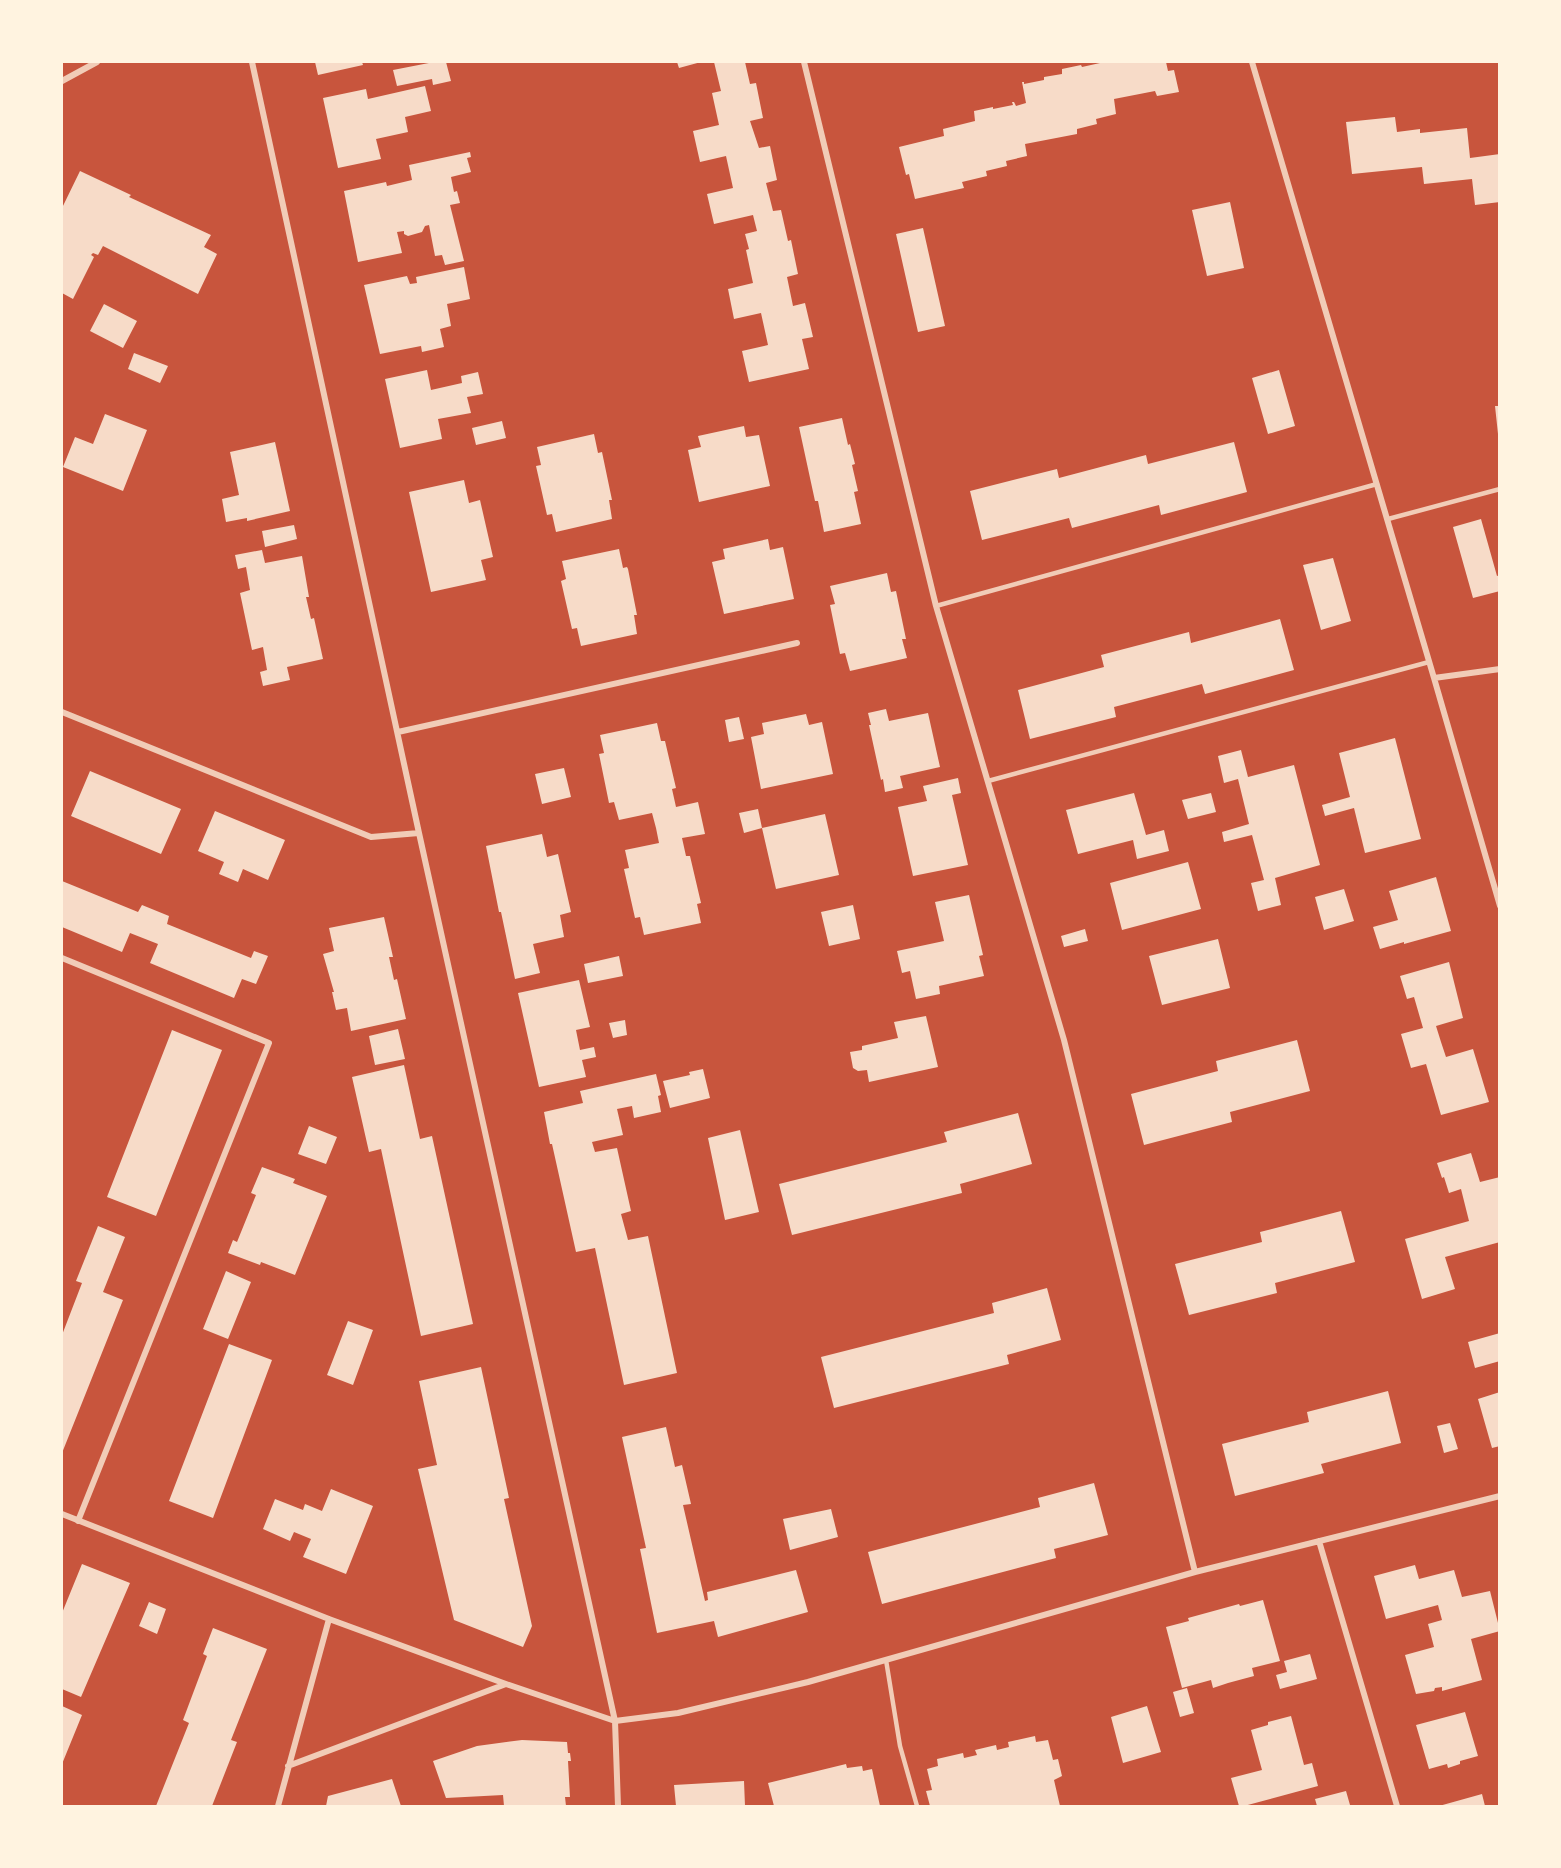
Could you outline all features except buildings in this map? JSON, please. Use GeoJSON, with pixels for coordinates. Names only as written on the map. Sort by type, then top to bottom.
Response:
{"type":"FeatureCollection","features":[{"type":"Feature","properties":{"kind":"street"},"geometry":{"type":"LineString","coordinates":[[62,81],[97,62]]}},
{"type":"Feature","properties":{"kind":"street"},"geometry":{"type":"LineString","coordinates":[[252,62],[615,1720],[618,1806]]}},
{"type":"Feature","properties":{"kind":"street"},"geometry":{"type":"LineString","coordinates":[[804,62],[936,606],[1064,1040],[1195,1572]]}},
{"type":"Feature","properties":{"kind":"street"},"geometry":{"type":"LineString","coordinates":[[1252,62],[1500,906]]}},
{"type":"Feature","properties":{"kind":"street"},"geometry":{"type":"LineString","coordinates":[[398,732],[797,643]]}},
{"type":"Feature","properties":{"kind":"street"},"geometry":{"type":"LineString","coordinates":[[1434,678],[1500,669]]}},
{"type":"Feature","properties":{"kind":"street"},"geometry":{"type":"LineString","coordinates":[[62,712],[371,837],[419,833]]}},
{"type":"Feature","properties":{"kind":"street"},"geometry":{"type":"LineString","coordinates":[[62,958],[269,1043],[78,1521]]}},
{"type":"Feature","properties":{"kind":"street"},"geometry":{"type":"LineString","coordinates":[[62,1514],[329,1619],[506,1684],[615,1720],[678,1713],[808,1682],[1195,1572],[1500,1496]]}},
{"type":"Feature","properties":{"kind":"street"},"geometry":{"type":"LineString","coordinates":[[1319,1541],[1397,1806]]}},
{"type":"Feature","properties":{"kind":"street"},"geometry":{"type":"LineString","coordinates":[[279,1806],[329,1619]]}},
{"type":"Feature","properties":{"kind":"street"},"geometry":{"type":"LineString","coordinates":[[288,1766],[506,1684]]}},
{"type":"Feature","properties":{"kind":"lane"},"geometry":{"type":"LineString","coordinates":[[936,606],[1377,484]]}},
{"type":"Feature","properties":{"kind":"lane"},"geometry":{"type":"LineString","coordinates":[[1388,519],[1500,489]]}},
{"type":"Feature","properties":{"kind":"lane"},"geometry":{"type":"LineString","coordinates":[[988,781],[1430,662]]}},
{"type":"Feature","properties":{"kind":"lane"},"geometry":{"type":"LineString","coordinates":[[886,1660],[900,1746],[917,1806]]}}]}
